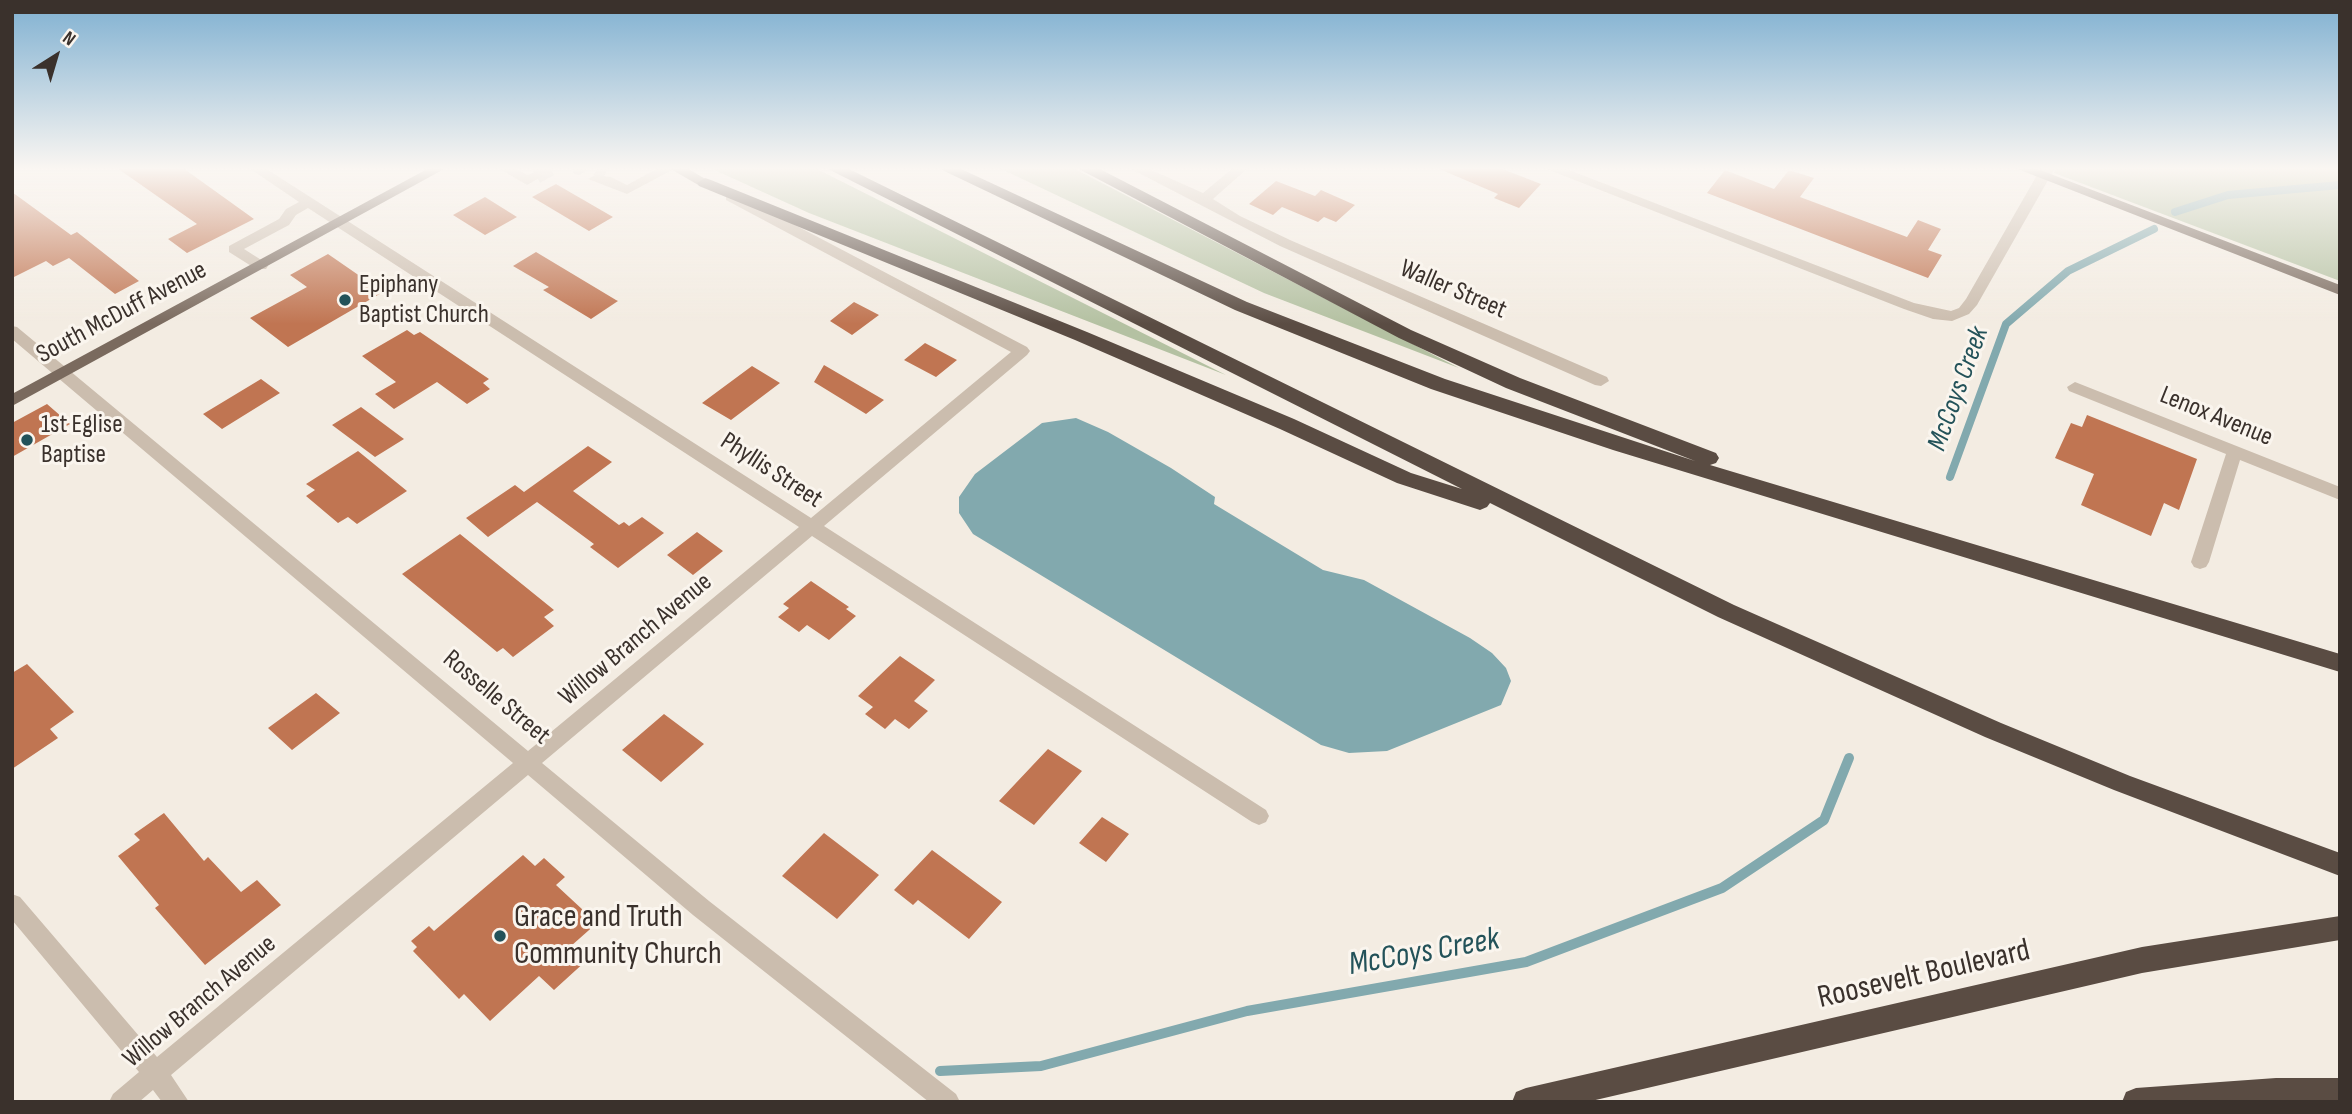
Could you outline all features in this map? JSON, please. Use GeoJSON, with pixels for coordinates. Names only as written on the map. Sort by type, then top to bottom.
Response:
{"type":"FeatureCollection","features":[{"type":"Feature","properties":{"kind":"highway"},"geometry":{"type":"LineString","coordinates":[[796,220],[1081,336],[1287,424],[1404,478],[1541,521]]}},
{"type":"Feature","properties":{"kind":"highway"},"geometry":{"type":"LineString","coordinates":[[938,220],[1726,611],[1993,730],[2122,783],[2340,865]]}},
{"type":"Feature","properties":{"kind":"highway"},"geometry":{"type":"LineString","coordinates":[[1057,220],[1241,306],[1438,384],[1559,426],[2340,663]]}},
{"type":"Feature","properties":{"kind":"highway"},"geometry":{"type":"LineString","coordinates":[[1185,220],[1405,334],[1513,383],[1914,534]]}},
{"type":"Feature","properties":{"kind":"highway","name":"Roosevelt Boulevard"},"geometry":{"type":"LineString","coordinates":[[1526,1102],[2142,960],[2340,928]]}},
{"type":"Feature","properties":{"kind":"highway"},"geometry":{"type":"LineString","coordinates":[[2136,1102],[2276,1092],[2340,1092]]}},
{"type":"Feature","properties":{"kind":"main road","name":"South McDuff Avenue"},"geometry":{"type":"LineString","coordinates":[[12,401],[345,220]]}},
{"type":"Feature","properties":{"kind":"main road"},"geometry":{"type":"LineString","coordinates":[[2166,220],[2340,290]]}},
{"type":"Feature","properties":{"kind":"street"},"geometry":{"type":"LineString","coordinates":[[261,266],[234,249],[285,220]]}},
{"type":"Feature","properties":{"kind":"street","name":"Phyllis Street"},"geometry":{"type":"LineString","coordinates":[[336,220],[1259,817]]}},
{"type":"Feature","properties":{"kind":"street","name":"Willow Branch Avenue"},"geometry":{"type":"LineString","coordinates":[[121,1102],[1022,351],[775,220]]}},
{"type":"Feature","properties":{"kind":"street","name":"Waller Street"},"geometry":{"type":"LineString","coordinates":[[1237,220],[1601,380]]}},
{"type":"Feature","properties":{"kind":"street"},"geometry":{"type":"LineString","coordinates":[[1686,220],[1909,306],[1933,314],[1952,316],[1964,311],[1972,302],[2019,220]]}},
{"type":"Feature","properties":{"kind":"street","name":"Rosselle Street"},"geometry":{"type":"LineString","coordinates":[[12,331],[530,762],[701,908],[948,1102]]}},
{"type":"Feature","properties":{"kind":"street","name":"Lenox Avenue"},"geometry":{"type":"LineString","coordinates":[[2075,387],[2340,494]]}},
{"type":"Feature","properties":{"kind":"street"},"geometry":{"type":"LineString","coordinates":[[2200,562],[2235,451]]}},
{"type":"Feature","properties":{"kind":"street"},"geometry":{"type":"LineString","coordinates":[[12,904],[177,1102]]}},
{"type":"Feature","properties":{"kind":"green space"},"geometry":{"type":"Polygon","coordinates":[[[827,220],[918,220],[1226,375],[827,220]]]}},
{"type":"Feature","properties":{"kind":"green space"},"geometry":{"type":"Polygon","coordinates":[[[1109,220],[1173,220],[1459,368],[1264,293],[1109,220]]]}},
{"type":"Feature","properties":{"kind":"green space"},"geometry":{"type":"Polygon","coordinates":[[[2178,220],[2340,220],[2340,281],[2178,220]]]}},
{"type":"Feature","properties":{"kind":"water"},"geometry":{"type":"Polygon","coordinates":[[[1076,418],[1108,432],[1171,468],[1215,497],[1214,504],[1323,570],[1364,580],[1470,638],[1492,653],[1506,668],[1511,681],[1501,705],[1387,751],[1349,753],[1321,745],[973,534],[959,513],[959,497],[975,474],[1042,423],[1076,418]]]}},
{"type":"Feature","properties":{"kind":"building"},"geometry":{"type":"Polygon","coordinates":[[[12,220],[50,220],[71,235],[77,232],[139,281],[115,294],[69,258],[53,266],[46,261],[12,278],[12,220]]]}},
{"type":"Feature","properties":{"kind":"building"},"geometry":{"type":"Polygon","coordinates":[[[191,220],[252,220],[187,253],[168,239],[197,224],[191,220]]]}},
{"type":"Feature","properties":{"kind":"building"},"geometry":{"type":"Polygon","coordinates":[[[461,220],[512,220],[485,235],[461,220]]]}},
{"type":"Feature","properties":{"kind":"building"},"geometry":{"type":"Polygon","coordinates":[[[571,220],[608,220],[589,231],[571,220]]]}},
{"type":"Feature","properties":{"kind":"building"},"geometry":{"type":"Polygon","coordinates":[[[1777,220],[1861,220],[1907,237],[1918,220],[1941,229],[1928,250],[1942,255],[1928,278],[1777,220]]]}},
{"type":"Feature","properties":{"kind":"building"},"geometry":{"type":"Polygon","coordinates":[[[536,252],[618,301],[591,319],[543,290],[549,287],[513,266],[536,252]]]}},
{"type":"Feature","properties":{"kind":"building","name":"Epiphany Baptist Church"},"geometry":{"type":"Polygon","coordinates":[[[328,254],[383,292],[288,347],[250,318],[307,287],[290,275],[328,254]]]}},
{"type":"Feature","properties":{"kind":"building"},"geometry":{"type":"Polygon","coordinates":[[[854,302],[879,315],[852,335],[830,321],[854,302]]]}},
{"type":"Feature","properties":{"kind":"building"},"geometry":{"type":"Polygon","coordinates":[[[407,330],[414,335],[420,332],[489,379],[483,383],[490,389],[467,404],[437,382],[394,409],[375,394],[396,382],[362,356],[407,330]]]}},
{"type":"Feature","properties":{"kind":"building"},"geometry":{"type":"Polygon","coordinates":[[[925,343],[957,360],[936,377],[904,360],[925,343]]]}},
{"type":"Feature","properties":{"kind":"building"},"geometry":{"type":"Polygon","coordinates":[[[824,365],[884,400],[866,414],[814,382],[824,365]]]}},
{"type":"Feature","properties":{"kind":"building"},"geometry":{"type":"Polygon","coordinates":[[[752,366],[780,383],[731,420],[702,403],[752,366]]]}},
{"type":"Feature","properties":{"kind":"building"},"geometry":{"type":"Polygon","coordinates":[[[261,379],[280,393],[222,429],[203,414],[261,379]]]}},
{"type":"Feature","properties":{"kind":"building","name":"1st Eglise Baptise"},"geometry":{"type":"Polygon","coordinates":[[[47,404],[70,424],[12,457],[12,423],[47,404]]]}},
{"type":"Feature","properties":{"kind":"building"},"geometry":{"type":"Polygon","coordinates":[[[361,407],[404,439],[375,457],[332,425],[361,407]]]}},
{"type":"Feature","properties":{"kind":"building"},"geometry":{"type":"Polygon","coordinates":[[[2087,415],[2197,459],[2179,510],[2164,503],[2151,536],[2081,505],[2094,474],[2055,458],[2071,423],[2082,427],[2087,415]]]}},
{"type":"Feature","properties":{"kind":"building"},"geometry":{"type":"Polygon","coordinates":[[[588,446],[612,462],[573,491],[619,525],[624,522],[629,526],[642,517],[664,533],[618,568],[590,547],[594,544],[537,502],[488,537],[466,518],[515,485],[524,492],[588,446]]]}},
{"type":"Feature","properties":{"kind":"building"},"geometry":{"type":"Polygon","coordinates":[[[358,451],[407,491],[357,524],[348,517],[338,523],[306,496],[315,490],[306,484],[358,451]]]}},
{"type":"Feature","properties":{"kind":"building"},"geometry":{"type":"Polygon","coordinates":[[[697,532],[723,551],[693,575],[667,555],[697,532]]]}},
{"type":"Feature","properties":{"kind":"building"},"geometry":{"type":"Polygon","coordinates":[[[460,534],[554,610],[544,617],[554,626],[513,657],[503,648],[497,652],[402,574],[460,534]]]}},
{"type":"Feature","properties":{"kind":"building"},"geometry":{"type":"Polygon","coordinates":[[[811,581],[849,607],[846,609],[856,616],[829,640],[807,625],[799,632],[778,617],[789,608],[783,604],[811,581]]]}},
{"type":"Feature","properties":{"kind":"building"},"geometry":{"type":"Polygon","coordinates":[[[900,656],[935,680],[914,701],[928,711],[909,729],[895,719],[885,729],[865,714],[873,707],[858,696],[900,656]]]}},
{"type":"Feature","properties":{"kind":"building"},"geometry":{"type":"Polygon","coordinates":[[[27,664],[74,712],[50,729],[58,738],[12,769],[12,673],[27,664]]]}},
{"type":"Feature","properties":{"kind":"building"},"geometry":{"type":"Polygon","coordinates":[[[316,693],[340,713],[292,750],[268,728],[316,693]]]}},
{"type":"Feature","properties":{"kind":"building"},"geometry":{"type":"Polygon","coordinates":[[[664,714],[704,744],[661,782],[622,750],[664,714]]]}},
{"type":"Feature","properties":{"kind":"building"},"geometry":{"type":"Polygon","coordinates":[[[1048,749],[1082,771],[1034,825],[999,801],[1048,749]]]}},
{"type":"Feature","properties":{"kind":"building"},"geometry":{"type":"Polygon","coordinates":[[[164,813],[204,861],[208,857],[241,892],[257,880],[281,905],[205,965],[155,908],[159,905],[118,856],[140,840],[134,834],[164,813]]]}},
{"type":"Feature","properties":{"kind":"building"},"geometry":{"type":"Polygon","coordinates":[[[1102,817],[1129,834],[1106,862],[1079,843],[1102,817]]]}},
{"type":"Feature","properties":{"kind":"building"},"geometry":{"type":"Polygon","coordinates":[[[824,833],[879,875],[837,919],[782,876],[824,833]]]}},
{"type":"Feature","properties":{"kind":"building"},"geometry":{"type":"Polygon","coordinates":[[[932,850],[1002,902],[969,939],[918,900],[913,905],[894,890],[932,850]]]}},
{"type":"Feature","properties":{"kind":"building","name":"Grace and Truth Community Church"},"geometry":{"type":"Polygon","coordinates":[[[523,855],[535,866],[544,858],[565,877],[556,885],[597,923],[571,946],[587,960],[554,990],[539,976],[490,1021],[464,994],[459,999],[413,951],[417,947],[411,941],[429,926],[434,931],[523,855]]]}},
{"type":"Feature","properties":{"kind":"waterway","name":"McCoys Creek"},"geometry":{"type":"LineString","coordinates":[[1950,477],[2006,324],[2068,271],[2154,229]]}},
{"type":"Feature","properties":{"kind":"waterway","name":"McCoys Creek"},"geometry":{"type":"LineString","coordinates":[[940,1071],[1041,1066],[1247,1011],[1526,962],[1722,888],[1824,820],[1849,758]]}},
{"type":"Feature","properties":{"kind":"place","name":"Epiphany Baptist Church"},"geometry":{"type":"Point","coordinates":[345,300]}},
{"type":"Feature","properties":{"kind":"place","name":"1st Eglise Baptise"},"geometry":{"type":"Point","coordinates":[27,440]}},
{"type":"Feature","properties":{"kind":"place","name":"Grace and Truth Community Church"},"geometry":{"type":"Point","coordinates":[500,936]}}]}
